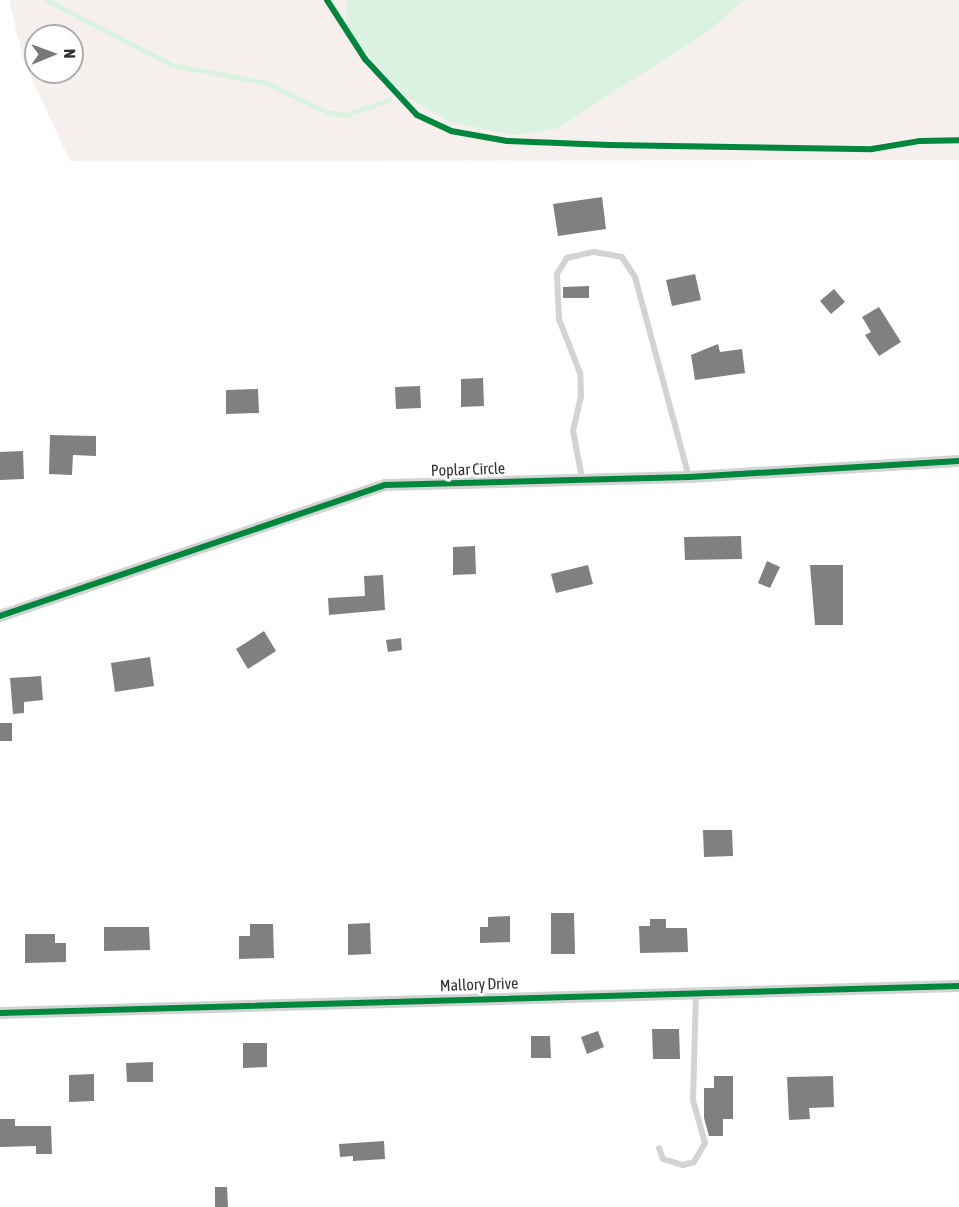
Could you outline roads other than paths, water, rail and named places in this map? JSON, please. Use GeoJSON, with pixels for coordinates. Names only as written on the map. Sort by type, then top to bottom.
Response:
{"type":"FeatureCollection","features":[{"type":"Feature","properties":{"kind":"street","name":"Poplar Circle"},"geometry":{"type":"LineString","coordinates":[[0,616],[385,485],[582,478],[689,477],[959,461]]}},
{"type":"Feature","properties":{"kind":"street","name":"Mallory Drive"},"geometry":{"type":"LineString","coordinates":[[0,1012],[696,990],[959,986]]}},
{"type":"Feature","properties":{"kind":"lane"},"geometry":{"type":"LineString","coordinates":[[582,478],[573,431],[581,396],[580,374],[559,320],[557,273],[567,258],[594,252],[622,257],[635,277],[689,477]]}},
{"type":"Feature","properties":{"kind":"lane"},"geometry":{"type":"LineString","coordinates":[[659,1148],[663,1159],[683,1165],[694,1162],[705,1143],[693,1100],[696,990]]}},
{"type":"Feature","properties":{"kind":"waterway"},"geometry":{"type":"LineString","coordinates":[[47,0],[172,65],[267,83],[326,112],[345,115],[390,100]]}}]}
